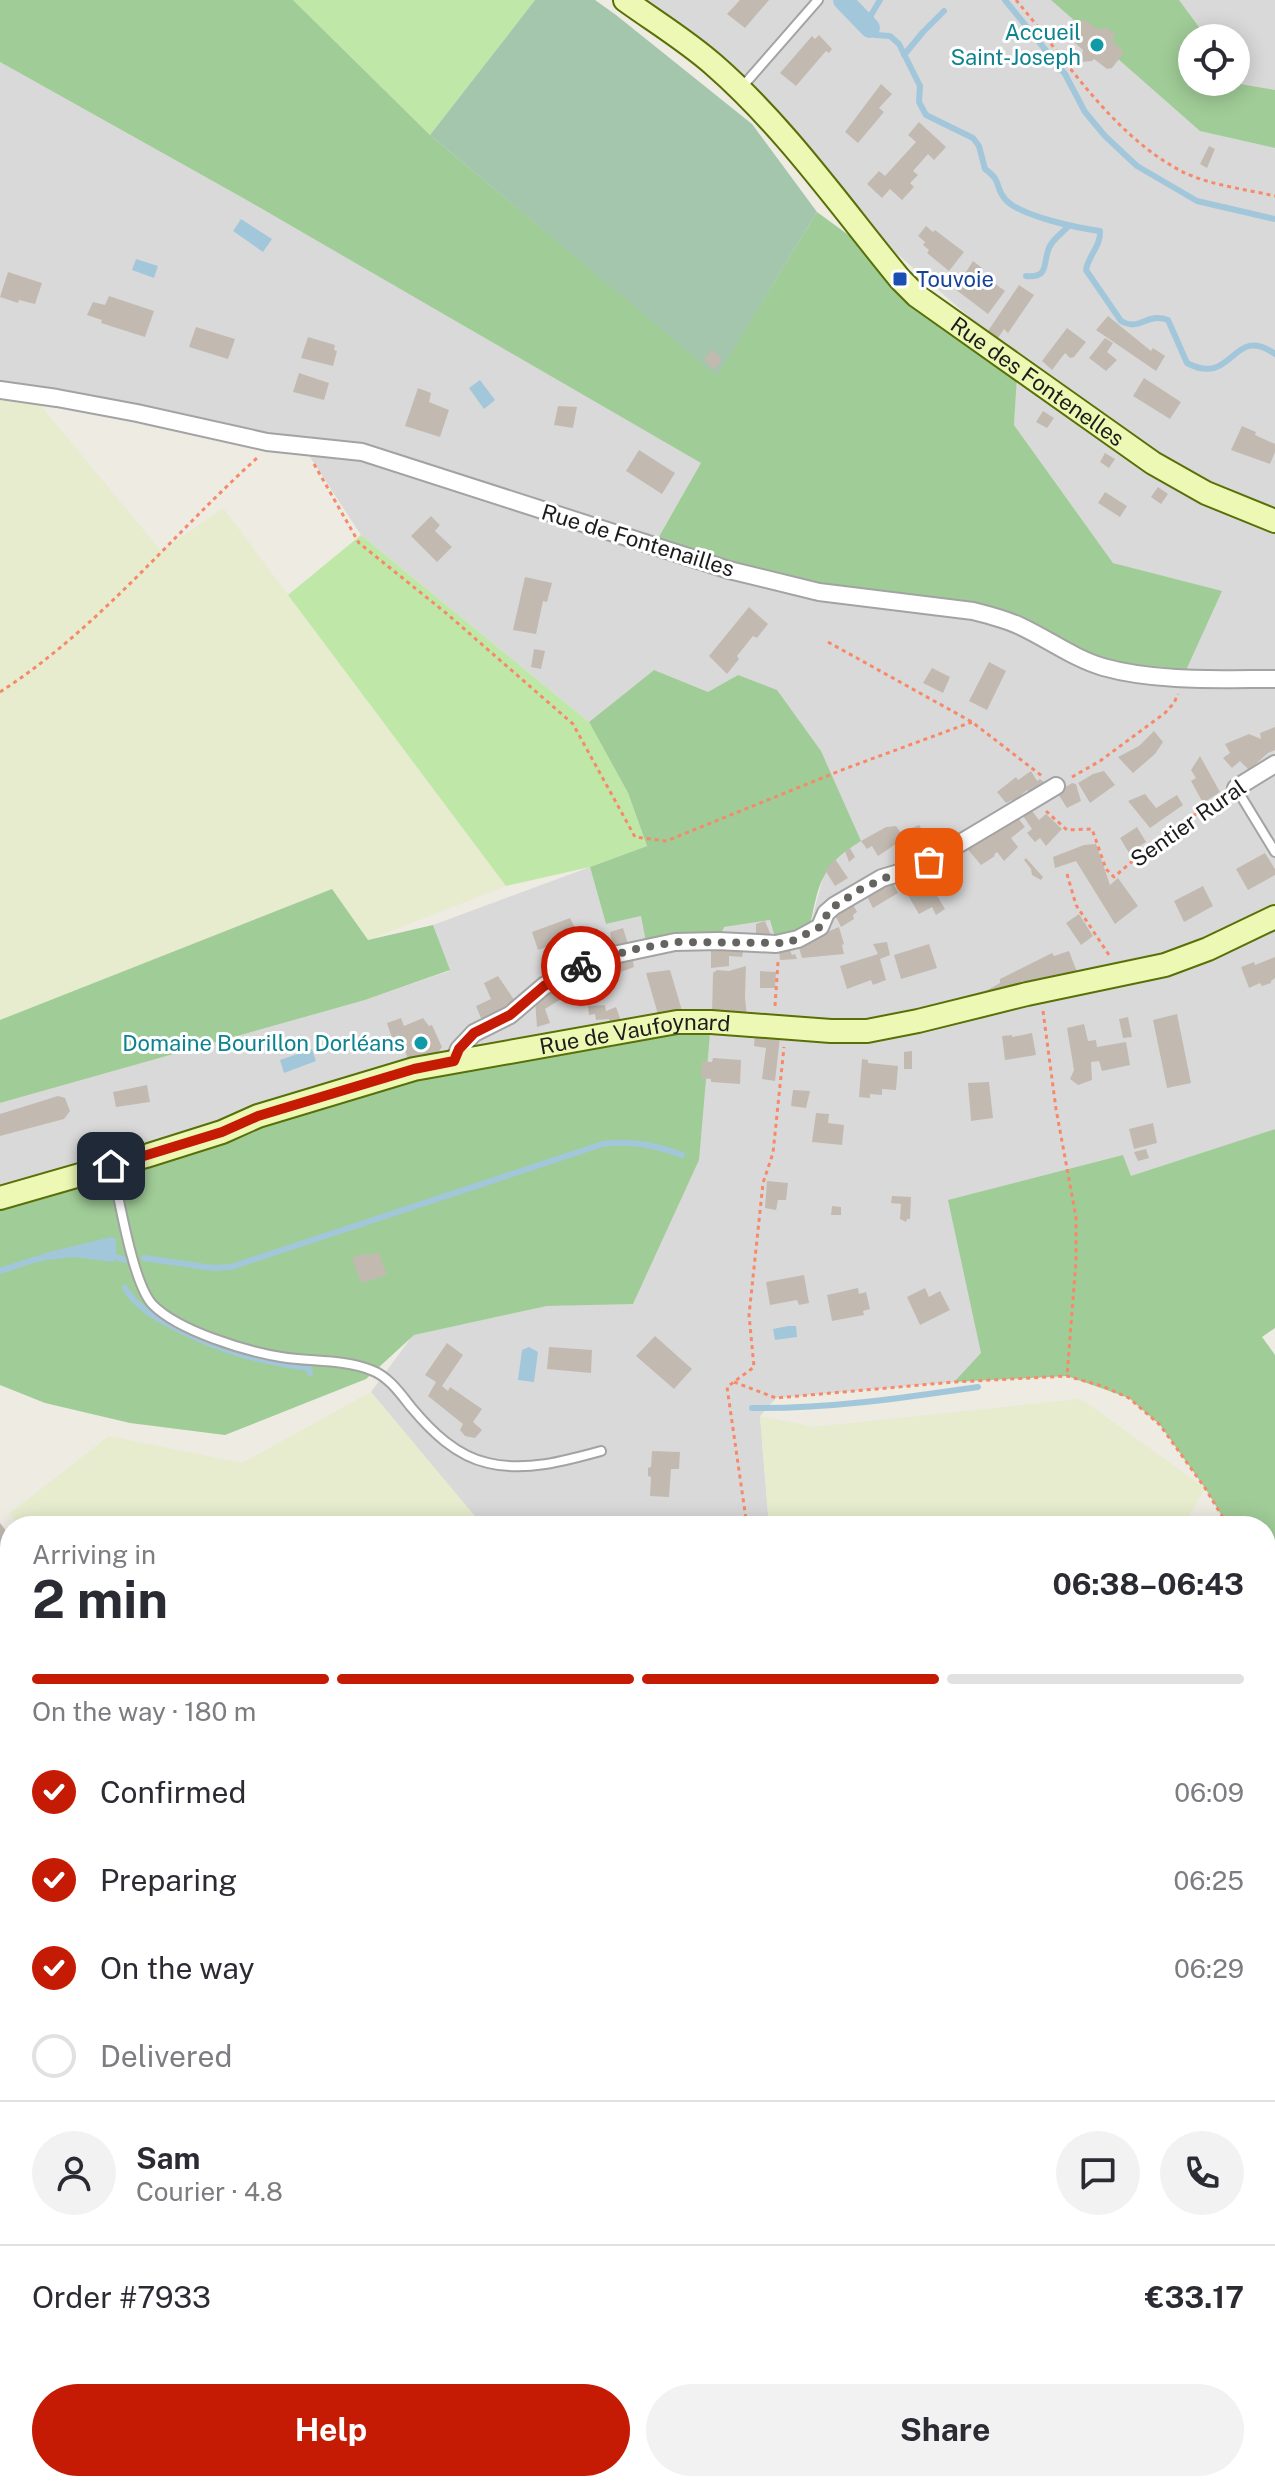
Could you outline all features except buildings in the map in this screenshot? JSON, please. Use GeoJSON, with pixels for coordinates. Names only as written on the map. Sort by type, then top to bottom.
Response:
{"type":"FeatureCollection","features":[{"type":"Feature","properties":{"kind":"street","name":"Rue des Fontenelles"},"geometry":{"type":"LineString","coordinates":[[625,0],[710,62],[740,89],[917,296],[1153,463],[1206,493],[1275,521]]}},
{"type":"Feature","properties":{"kind":"street","name":"Rue de Fontenailles"},"geometry":{"type":"LineString","coordinates":[[0,390],[124,411],[267,442],[362,452],[729,570],[819,592],[973,611],[1021,627],[1083,660],[1105,667],[1182,679],[1275,679]]}},
{"type":"Feature","properties":{"kind":"street","name":"Sentier Rural"},"geometry":{"type":"LineString","coordinates":[[1236,788],[1275,764]]}},
{"type":"Feature","properties":{"kind":"street"},"geometry":{"type":"LineString","coordinates":[[454,1061],[459,1049],[474,1033],[510,1015],[557,977],[591,962],[631,950],[675,942],[776,944],[798,939],[820,927],[826,913],[834,906],[882,878],[922,866],[1056,786]]}},
{"type":"Feature","properties":{"kind":"street","name":"Rue de Vaufoynard"},"geometry":{"type":"LineString","coordinates":[[0,1198],[222,1132],[258,1116],[414,1069],[677,1022],[867,1031],[1165,965],[1208,949],[1275,917]]}},
{"type":"Feature","properties":{"kind":"lane"},"geometry":{"type":"LineString","coordinates":[[740,89],[818,0]]}},
{"type":"Feature","properties":{"kind":"lane"},"geometry":{"type":"LineString","coordinates":[[753,59],[758,68]]}},
{"type":"Feature","properties":{"kind":"lane"},"geometry":{"type":"LineString","coordinates":[[1236,788],[1275,852]]}},
{"type":"Feature","properties":{"kind":"lane"},"geometry":{"type":"LineString","coordinates":[[111,1166],[137,1277],[152,1305],[168,1317],[243,1349],[281,1357],[354,1365],[374,1371],[390,1383],[440,1438],[471,1458],[485,1463],[530,1466],[601,1451]]}},
{"type":"Feature","properties":{"kind":"path"},"geometry":{"type":"LineString","coordinates":[[1016,0],[1078,79],[1126,130],[1156,155],[1182,172],[1275,196]]}},
{"type":"Feature","properties":{"kind":"path"},"geometry":{"type":"LineString","coordinates":[[0,692],[68,643],[262,453],[267,442]]}},
{"type":"Feature","properties":{"kind":"path"},"geometry":{"type":"LineString","coordinates":[[302,445],[359,543],[446,613],[573,724],[635,837],[666,841],[847,768],[972,722]]}},
{"type":"Feature","properties":{"kind":"path"},"geometry":{"type":"LineString","coordinates":[[828,642],[972,722],[1056,786],[1100,761],[1165,713],[1174,703],[1182,679]]}},
{"type":"Feature","properties":{"kind":"path","name":"Sentier Rural"},"geometry":{"type":"LineString","coordinates":[[1045,810],[1067,830],[1092,829],[1106,869],[1114,877],[1158,839],[1236,788]]}},
{"type":"Feature","properties":{"kind":"path"},"geometry":{"type":"LineString","coordinates":[[1067,874],[1076,905],[1112,959],[1118,975]]}},
{"type":"Feature","properties":{"kind":"path"},"geometry":{"type":"LineString","coordinates":[[746,1516],[727,1387],[754,1367],[749,1315],[763,1183],[773,1153],[779,1027],[776,944]]}},
{"type":"Feature","properties":{"kind":"path"},"geometry":{"type":"LineString","coordinates":[[1040,991],[1056,1109],[1076,1217],[1076,1261],[1067,1376]]}},
{"type":"Feature","properties":{"kind":"path"},"geometry":{"type":"LineString","coordinates":[[734,1382],[776,1398],[954,1382],[1067,1376],[1129,1398],[1160,1425],[1222,1516]]}},
{"type":"Feature","properties":{"kind":"shaded area"},"geometry":{"type":"Polygon","coordinates":[[[639,0],[1275,0],[1275,1129],[1131,1177],[1123,1155],[981,1354],[954,1382],[776,1398],[760,1416],[768,1516],[475,1516],[371,1392],[413,1335],[547,1306],[633,1303],[0,1198],[0,1103],[365,1000],[449,971],[433,925],[590,867],[606,924],[641,916],[724,927],[770,920],[810,926],[825,870],[835,859],[738,675],[708,693],[654,670],[589,722],[361,535],[302,445],[0,390],[0,62],[243,198],[702,463],[653,546],[1222,592],[1113,563],[1014,425],[1017,359],[895,252],[714,49],[639,0]]]}},
{"type":"Feature","properties":{"kind":"green space"},"geometry":{"type":"Polygon","coordinates":[[[0,0],[293,0],[430,135],[717,375],[817,212],[1018,359],[1014,425],[1113,563],[1222,591],[1182,679],[1083,660],[1021,627],[883,601],[653,547],[701,463],[243,198],[0,62],[0,0]]]}},
{"type":"Feature","properties":{"kind":"green space"},"geometry":{"type":"Polygon","coordinates":[[[293,0],[535,0],[430,135],[293,0]]]}},
{"type":"Feature","properties":{"kind":"green space"},"geometry":{"type":"Polygon","coordinates":[[[535,0],[595,0],[616,15],[752,124],[817,212],[717,376],[430,135],[535,0]]]}},
{"type":"Feature","properties":{"kind":"green space"},"geometry":{"type":"Polygon","coordinates":[[[1051,0],[1179,0],[1197,24],[1178,24],[1178,96],[1250,96],[1250,86],[1275,90],[1275,148],[1200,131],[1051,0]]]}},
{"type":"Feature","properties":{"kind":"green space"},"geometry":{"type":"Polygon","coordinates":[[[31,394],[161,551],[223,508],[506,886],[368,940],[332,890],[0,1020],[0,396],[31,394]]]}},
{"type":"Feature","properties":{"kind":"green space"},"geometry":{"type":"Polygon","coordinates":[[[361,535],[589,722],[628,793],[647,846],[590,867],[506,886],[288,595],[361,535]]]}},
{"type":"Feature","properties":{"kind":"green space"},"geometry":{"type":"Polygon","coordinates":[[[654,670],[708,692],[738,675],[777,690],[821,751],[861,841],[837,858],[824,876],[810,926],[775,937],[770,920],[724,927],[718,941],[647,947],[641,916],[606,924],[590,867],[647,846],[628,793],[589,722],[654,670]]]}},
{"type":"Feature","properties":{"kind":"green space"},"geometry":{"type":"Polygon","coordinates":[[[332,889],[368,940],[433,925],[450,970],[365,1000],[0,1103],[0,1020],[332,889]]]}},
{"type":"Feature","properties":{"kind":"green space"},"geometry":{"type":"Polygon","coordinates":[[[711,1022],[699,1160],[633,1304],[547,1306],[414,1335],[366,1379],[225,1435],[130,1423],[45,1403],[0,1385],[0,1198],[345,1091],[711,1022]]]}},
{"type":"Feature","properties":{"kind":"green space"},"geometry":{"type":"Polygon","coordinates":[[[1275,1129],[1275,1328],[1262,1337],[1275,1355],[1275,1516],[1222,1516],[1160,1425],[1129,1398],[1067,1376],[954,1382],[981,1353],[948,1200],[1123,1155],[1131,1176],[1275,1129]]]}},
{"type":"Feature","properties":{"kind":"green space"},"geometry":{"type":"Polygon","coordinates":[[[371,1392],[475,1516],[9,1514],[109,1436],[242,1463],[371,1392]]]}},
{"type":"Feature","properties":{"kind":"green space"},"geometry":{"type":"Polygon","coordinates":[[[1081,1399],[1205,1488],[1189,1516],[768,1516],[760,1416],[813,1427],[1081,1399]]]}},
{"type":"Feature","properties":{"kind":"water"},"geometry":{"type":"Polygon","coordinates":[[[241,219],[272,239],[263,252],[233,231],[241,219]]]}},
{"type":"Feature","properties":{"kind":"water"},"geometry":{"type":"Polygon","coordinates":[[[136,259],[158,266],[154,278],[132,270],[136,259]]]}},
{"type":"Feature","properties":{"kind":"water"},"geometry":{"type":"Polygon","coordinates":[[[480,380],[495,400],[484,409],[469,388],[480,380]]]}},
{"type":"Feature","properties":{"kind":"water"},"geometry":{"type":"Polygon","coordinates":[[[312,1049],[316,1061],[284,1073],[280,1060],[312,1049]]]}},
{"type":"Feature","properties":{"kind":"water"},"geometry":{"type":"Polygon","coordinates":[[[111,1237],[116,1239],[116,1258],[113,1262],[73,1257],[47,1260],[45,1253],[111,1237]]]}},
{"type":"Feature","properties":{"kind":"water"},"geometry":{"type":"Polygon","coordinates":[[[796,1326],[797,1337],[775,1340],[773,1329],[796,1326]]]}},
{"type":"Feature","properties":{"kind":"water"},"geometry":{"type":"Polygon","coordinates":[[[529,1347],[538,1352],[534,1382],[518,1380],[522,1350],[529,1347]]]}},
{"type":"Feature","properties":{"kind":"waterway"},"geometry":{"type":"LineString","coordinates":[[843,0],[870,28]]}},
{"type":"Feature","properties":{"kind":"waterway"},"geometry":{"type":"LineString","coordinates":[[880,0],[871,15],[870,28],[875,35],[890,36],[899,44],[920,86],[919,102],[926,115],[973,138],[979,146],[985,169],[994,177],[1005,199],[1035,216],[1100,231],[1099,241],[1086,270],[1121,321],[1133,324],[1154,318],[1168,320],[1187,363],[1203,369],[1215,368],[1250,346],[1261,347],[1275,354]]}},
{"type":"Feature","properties":{"kind":"waterway"},"geometry":{"type":"LineString","coordinates":[[1005,0],[1065,74],[1085,112],[1137,166],[1197,201],[1275,219]]}},
{"type":"Feature","properties":{"kind":"waterway"},"geometry":{"type":"LineString","coordinates":[[904,55],[944,11]]}},
{"type":"Feature","properties":{"kind":"waterway"},"geometry":{"type":"LineString","coordinates":[[1026,276],[1041,273],[1051,244],[1069,226]]}},
{"type":"Feature","properties":{"kind":"waterway"},"geometry":{"type":"LineString","coordinates":[[144,1258],[213,1268],[231,1267],[603,1144],[643,1144],[682,1155]]}},
{"type":"Feature","properties":{"kind":"waterway"},"geometry":{"type":"LineString","coordinates":[[0,1271],[54,1255]]}},
{"type":"Feature","properties":{"kind":"waterway"},"geometry":{"type":"LineString","coordinates":[[112,1256],[125,1260]]}},
{"type":"Feature","properties":{"kind":"waterway"},"geometry":{"type":"LineString","coordinates":[[125,1288],[148,1312],[194,1337],[242,1354],[309,1368],[310,1373]]}},
{"type":"Feature","properties":{"kind":"waterway"},"geometry":{"type":"LineString","coordinates":[[752,1408],[837,1405],[978,1387]]}},
{"type":"Feature","properties":{"kind":"way so far"},"geometry":{"type":"LineString","coordinates":[[581,966],[631,950],[675,942],[788,943],[820,927],[830,909],[861,889],[882,878],[929,862]]}},
{"type":"Feature","properties":{"kind":"place","name":"Accueil Saint-Joseph"},"geometry":{"type":"Point","coordinates":[1097,45]}},
{"type":"Feature","properties":{"kind":"place","name":"Touvoie"},"geometry":{"type":"Point","coordinates":[900,279]}},
{"type":"Feature","properties":{"kind":"place","name":"Domaine Bourillon Dorléans"},"geometry":{"type":"Point","coordinates":[421,1043]}},
{"type":"Feature","properties":{"kind":"route"},"geometry":{"type":"LineString","coordinates":[[111,1166],[222,1132],[258,1116],[414,1069],[454,1061],[466,1039],[474,1033],[510,1015],[557,977],[581,966]]}}]}
